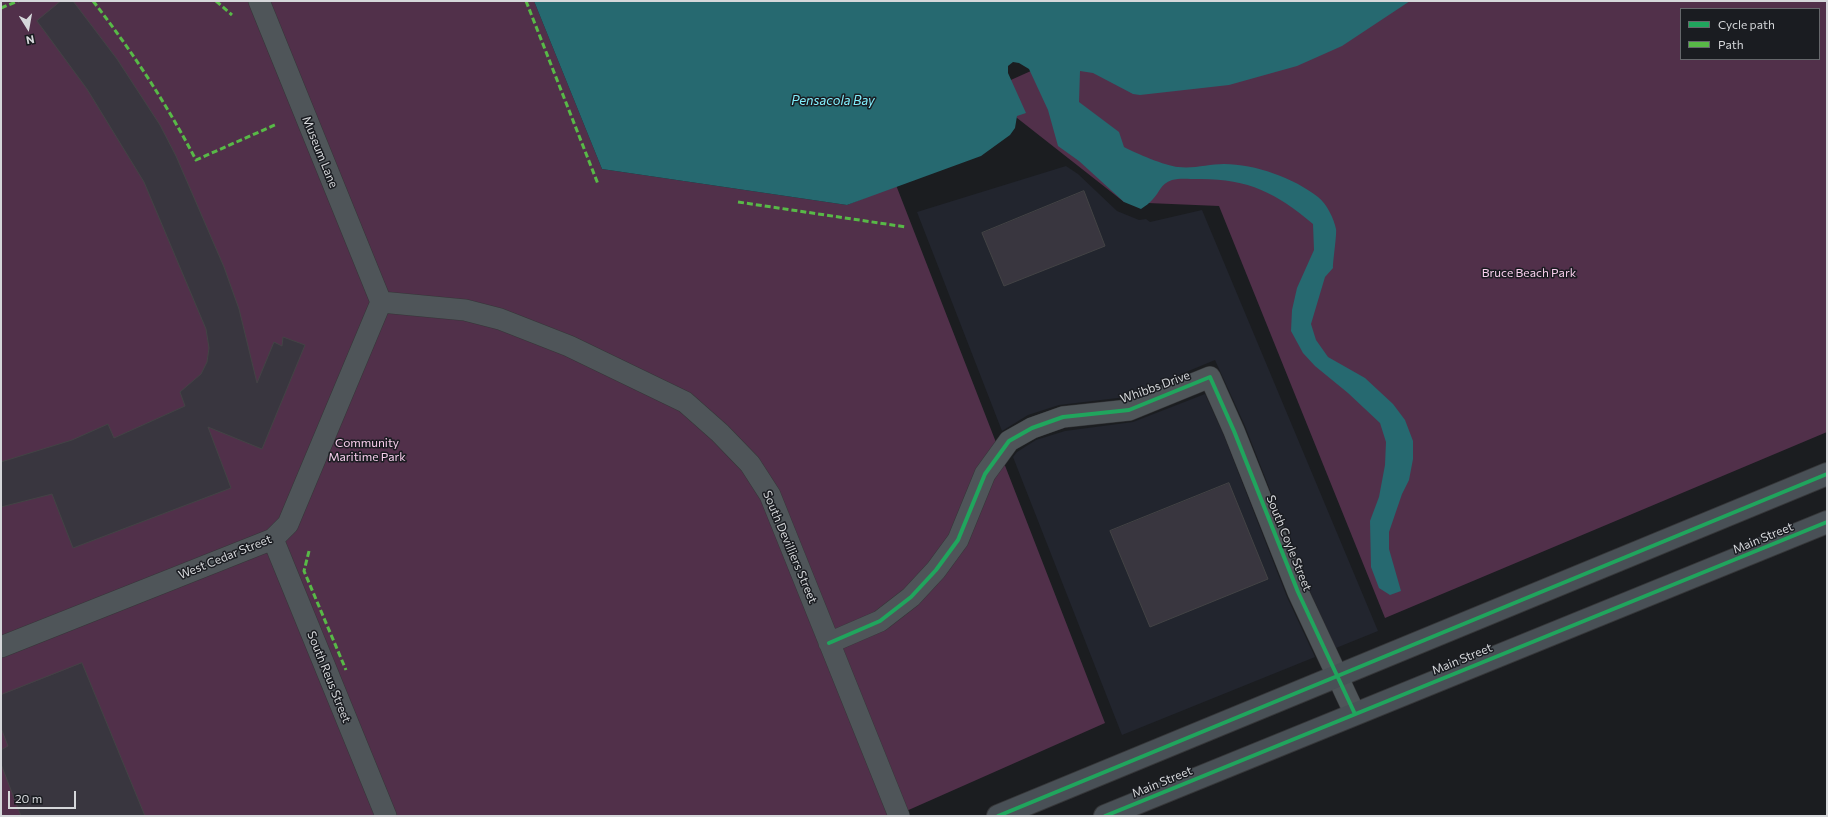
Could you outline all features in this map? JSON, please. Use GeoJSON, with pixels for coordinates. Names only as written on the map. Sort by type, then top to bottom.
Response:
{"type":"FeatureCollection","features":[{"type":"Feature","properties":{"kind":"main road"},"geometry":{"type":"LineString","coordinates":[[998,816],[1336,675],[1827,474]]}},
{"type":"Feature","properties":{"kind":"main road","name":"Main Street"},"geometry":{"type":"LineString","coordinates":[[1105,816],[1827,522]]}},
{"type":"Feature","properties":{"kind":"street","name":"Museum Lane"},"geometry":{"type":"LineString","coordinates":[[259,1],[381,302]]}},
{"type":"Feature","properties":{"kind":"street","name":"West Cedar Street"},"geometry":{"type":"LineString","coordinates":[[1,647],[273,539],[288,524],[381,302]]}},
{"type":"Feature","properties":{"kind":"street","name":"South Devilliers Street"},"geometry":{"type":"LineString","coordinates":[[381,302],[465,310],[500,319],[569,346],[685,402],[720,433],[750,464],[770,495],[899,816]]}},
{"type":"Feature","properties":{"kind":"street","name":"Whibbs Drive"},"geometry":{"type":"LineString","coordinates":[[829,643],[880,621],[911,597],[936,570],[958,540],[985,474],[1009,441],[1032,428],[1063,417],[1129,410],[1210,377]]}},
{"type":"Feature","properties":{"kind":"street","name":"South Coyle Street"},"geometry":{"type":"LineString","coordinates":[[1210,377],[1234,431],[1298,592],[1355,714]]}},
{"type":"Feature","properties":{"kind":"street","name":"South Reus Street"},"geometry":{"type":"LineString","coordinates":[[273,539],[386,816]]}},
{"type":"Feature","properties":{"kind":"shaded area"},"geometry":{"type":"Polygon","coordinates":[[[1066,166],[1078,174],[1117,211],[1139,220],[1146,219],[1150,222],[1202,210],[1378,631],[1336,648],[1308,587],[1245,426],[1215,360],[1126,397],[1059,405],[1028,415],[1002,431],[917,212],[1066,166]]]}},
{"type":"Feature","properties":{"kind":"shaded area"},"geometry":{"type":"Polygon","coordinates":[[[1205,394],[1224,436],[1287,597],[1315,657],[1122,735],[1013,457],[1017,452],[1036,440],[1065,431],[1133,422],[1205,394]]]}},
{"type":"Feature","properties":{"kind":"green space","name":"Community Maritime Park"},"geometry":{"type":"Polygon","coordinates":[[[1,1],[534,1],[602,169],[847,205],[896,185],[1105,723],[895,816],[1,816],[1,1]]]}},
{"type":"Feature","properties":{"kind":"green space","name":"Bruce Beach Park"},"geometry":{"type":"Polygon","coordinates":[[[1250,1],[1827,1],[1827,432],[1385,618],[1219,206],[1124,202],[984,92],[1109,36],[1250,1]]]}},
{"type":"Feature","properties":{"kind":"water","name":"Pensacola Bay"},"geometry":{"type":"Polygon","coordinates":[[[534,1],[1410,1],[1342,46],[1297,66],[1229,85],[1140,95],[1133,94],[1093,73],[1080,71],[1079,102],[1119,132],[1124,147],[1143,156],[1178,167],[1224,164],[1248,166],[1261,169],[1298,184],[1318,197],[1327,208],[1335,225],[1336,236],[1333,268],[1325,277],[1311,324],[1316,340],[1328,357],[1365,378],[1393,404],[1405,420],[1413,441],[1413,459],[1409,480],[1402,494],[1389,532],[1389,549],[1401,591],[1390,595],[1379,588],[1371,567],[1370,521],[1379,497],[1385,465],[1386,442],[1380,423],[1348,393],[1315,366],[1303,353],[1291,331],[1292,310],[1297,288],[1314,250],[1313,224],[1286,203],[1273,195],[1245,184],[1214,179],[1172,180],[1165,184],[1152,200],[1141,209],[1124,202],[1079,161],[1058,146],[1048,110],[1029,69],[1019,63],[1013,62],[1008,66],[1008,73],[1026,113],[1017,116],[1015,128],[1010,135],[981,156],[847,205],[602,169],[534,1]]]}},
{"type":"Feature","properties":{"kind":"building"},"geometry":{"type":"Polygon","coordinates":[[[61,1],[73,1],[117,59],[160,125],[176,156],[224,267],[239,309],[257,383],[274,342],[282,346],[283,337],[305,345],[262,449],[208,427],[231,488],[73,548],[52,494],[1,507],[1,462],[72,440],[108,424],[114,438],[185,406],[180,392],[201,374],[207,362],[209,348],[206,329],[144,182],[87,89],[37,21],[61,1]]]}},
{"type":"Feature","properties":{"kind":"building"},"geometry":{"type":"Polygon","coordinates":[[[1084,191],[1105,246],[1004,286],[982,233],[1084,191]]]}},
{"type":"Feature","properties":{"kind":"building"},"geometry":{"type":"Polygon","coordinates":[[[1229,483],[1268,579],[1150,627],[1110,531],[1229,483]]]}},
{"type":"Feature","properties":{"kind":"building"},"geometry":{"type":"Polygon","coordinates":[[[82,663],[145,816],[21,816],[1,764],[1,750],[8,746],[1,728],[1,695],[82,663]]]}},
{"type":"Feature","properties":{"kind":"marked path"},"geometry":{"type":"LineString","coordinates":[[1,8],[18,1]]}},
{"type":"Feature","properties":{"kind":"marked path"},"geometry":{"type":"LineString","coordinates":[[93,1],[148,78],[173,118],[196,160],[277,124]]}},
{"type":"Feature","properties":{"kind":"marked path"},"geometry":{"type":"LineString","coordinates":[[216,1],[232,15]]}},
{"type":"Feature","properties":{"kind":"marked path"},"geometry":{"type":"LineString","coordinates":[[526,1],[598,184]]}},
{"type":"Feature","properties":{"kind":"marked path"},"geometry":{"type":"LineString","coordinates":[[738,202],[906,227]]}},
{"type":"Feature","properties":{"kind":"marked path"},"geometry":{"type":"LineString","coordinates":[[309,551],[304,571],[346,670]]}},
{"type":"Feature","properties":{"kind":"cycle path"},"geometry":{"type":"LineString","coordinates":[[829,643],[880,621],[911,597],[936,570],[958,540],[985,474],[1009,441],[1032,428],[1063,417],[1129,410],[1210,377],[1234,431],[1298,592],[1355,714]]}},
{"type":"Feature","properties":{"kind":"cycle path"},"geometry":{"type":"LineString","coordinates":[[998,816],[1827,474]]}},
{"type":"Feature","properties":{"kind":"cycle path"},"geometry":{"type":"LineString","coordinates":[[1105,816],[1827,522]]}}]}
